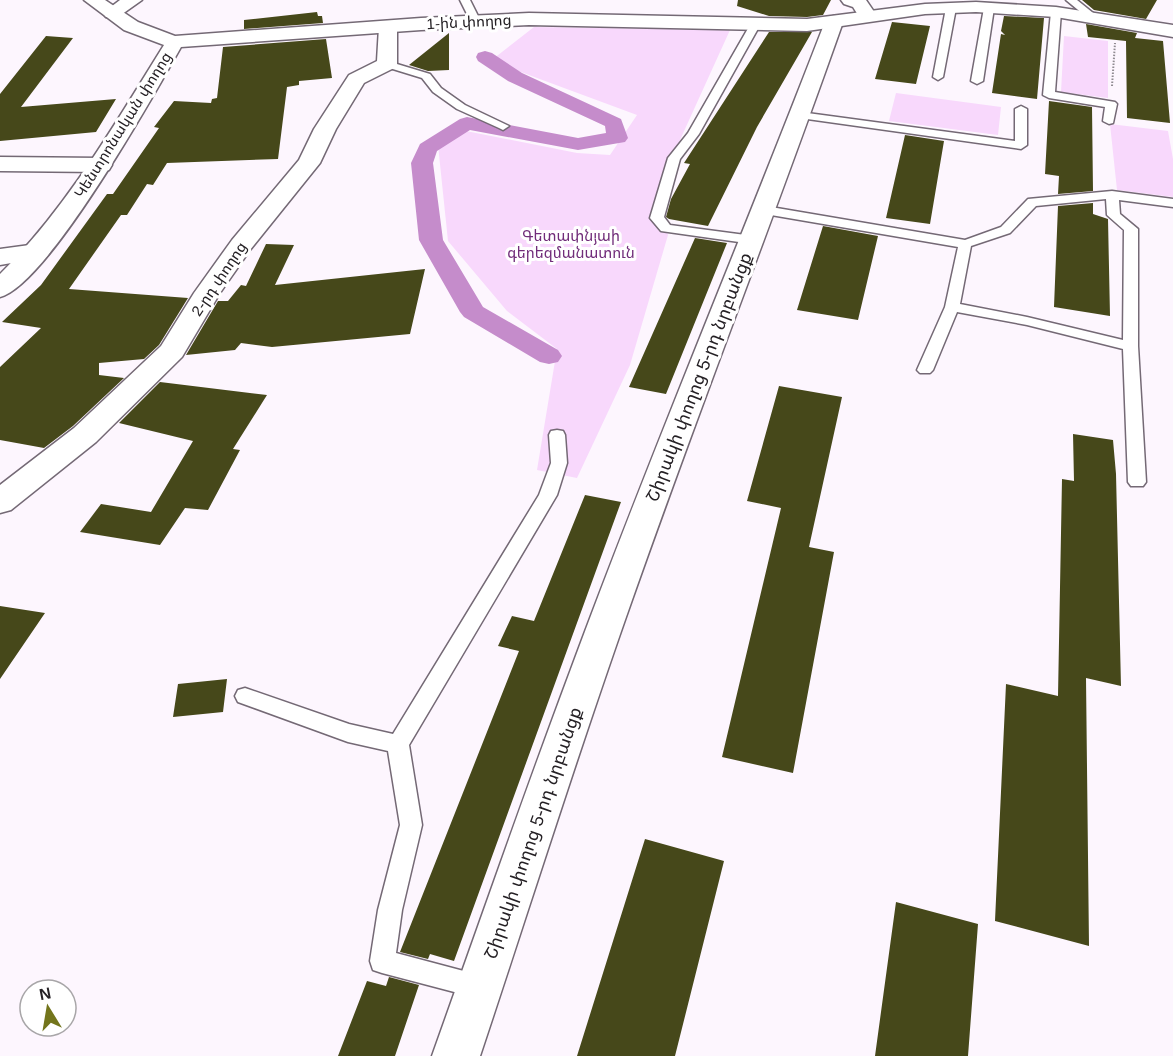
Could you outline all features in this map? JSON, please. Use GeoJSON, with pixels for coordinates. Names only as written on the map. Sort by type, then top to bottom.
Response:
{"type":"FeatureCollection","features":[{"type":"Feature","properties":{"kind":"street","name":"1-ին փողոց"},"geometry":{"type":"LineString","coordinates":[[93,0],[128,27],[158,39],[175,42],[529,20],[807,25],[842,11]]}},
{"type":"Feature","properties":{"kind":"street"},"geometry":{"type":"LineString","coordinates":[[112,14],[133,0]]}},
{"type":"Feature","properties":{"kind":"street"},"geometry":{"type":"LineString","coordinates":[[842,11],[859,3],[868,16]]}},
{"type":"Feature","properties":{"kind":"street"},"geometry":{"type":"LineString","coordinates":[[842,11],[868,16],[951,8],[1056,12],[1173,31]]}},
{"type":"Feature","properties":{"kind":"street","name":"Շիրակի փողոց 5-րդ նրբանցք"},"geometry":{"type":"LineString","coordinates":[[456,1056],[589,669],[650,504],[842,11]]}},
{"type":"Feature","properties":{"kind":"street"},"geometry":{"type":"LineString","coordinates":[[387,64],[388,27]]}},
{"type":"Feature","properties":{"kind":"street","name":"Կենտրոնական փողոց"},"geometry":{"type":"LineString","coordinates":[[0,290],[37,252],[101,165],[175,42]]}},
{"type":"Feature","properties":{"kind":"street","name":"2-րդ փողոց"},"geometry":{"type":"LineString","coordinates":[[0,502],[85,435],[172,351],[207,293],[241,245],[309,163],[325,129],[356,79],[387,64]]}},
{"type":"Feature","properties":{"kind":"street"},"geometry":{"type":"LineString","coordinates":[[0,165],[101,165]]}},
{"type":"Feature","properties":{"kind":"street"},"geometry":{"type":"LineString","coordinates":[[0,257],[37,252]]}},
{"type":"Feature","properties":{"kind":"lane"},"geometry":{"type":"LineString","coordinates":[[465,0],[476,22]]}},
{"type":"Feature","properties":{"kind":"lane"},"geometry":{"type":"LineString","coordinates":[[1071,0],[1093,17]]}},
{"type":"Feature","properties":{"kind":"lane"},"geometry":{"type":"LineString","coordinates":[[938,77],[951,8]]}},
{"type":"Feature","properties":{"kind":"lane"},"geometry":{"type":"LineString","coordinates":[[977,81],[989,8]]}},
{"type":"Feature","properties":{"kind":"lane"},"geometry":{"type":"LineString","coordinates":[[1056,12],[1049,95],[1111,104],[1109,121]]}},
{"type":"Feature","properties":{"kind":"lane"},"geometry":{"type":"LineString","coordinates":[[753,240],[666,228],[657,218],[674,158],[693,134],[755,25]]}},
{"type":"Feature","properties":{"kind":"lane"},"geometry":{"type":"LineString","coordinates":[[387,64],[426,76],[437,90],[461,106],[503,126]]}},
{"type":"Feature","properties":{"kind":"lane"},"geometry":{"type":"LineString","coordinates":[[801,115],[1021,145],[1021,110]]}},
{"type":"Feature","properties":{"kind":"lane"},"geometry":{"type":"LineString","coordinates":[[765,210],[965,244],[990,237],[1012,226],[1022,209],[1033,202],[1112,195],[1173,203]]}},
{"type":"Feature","properties":{"kind":"lane"},"geometry":{"type":"LineString","coordinates":[[1112,195],[1114,215],[1131,229],[1130,346],[1137,482]]}},
{"type":"Feature","properties":{"kind":"lane"},"geometry":{"type":"LineString","coordinates":[[926,370],[952,307],[965,244]]}},
{"type":"Feature","properties":{"kind":"lane"},"geometry":{"type":"LineString","coordinates":[[952,307],[1027,321],[1130,346]]}},
{"type":"Feature","properties":{"kind":"lane"},"geometry":{"type":"LineString","coordinates":[[481,987],[382,961],[390,910],[411,825],[398,744],[548,495],[559,463],[557,435]]}},
{"type":"Feature","properties":{"kind":"lane"},"geometry":{"type":"LineString","coordinates":[[245,696],[348,733],[398,744]]}},
{"type":"Feature","properties":{"kind":"path"},"geometry":{"type":"LineString","coordinates":[[1111,104],[1116,21]]}},
{"type":"Feature","properties":{"kind":"green space","name":"Գետափնյաի գերեզմանատուն"},"geometry":{"type":"Polygon","coordinates":[[[534,27],[730,30],[680,140],[656,200],[668,235],[630,365],[577,478],[537,470],[557,349],[507,311],[448,241],[438,145],[466,131],[577,153],[610,155],[637,115],[499,64],[493,59],[534,27]]]}},
{"type":"Feature","properties":{"kind":"green space"},"geometry":{"type":"Polygon","coordinates":[[[1064,36],[1108,41],[1108,98],[1061,92],[1064,36]]]}},
{"type":"Feature","properties":{"kind":"green space"},"geometry":{"type":"Polygon","coordinates":[[[896,93],[1001,107],[998,135],[889,121],[896,93]]]}},
{"type":"Feature","properties":{"kind":"green space"},"geometry":{"type":"Polygon","coordinates":[[[1110,124],[1168,131],[1173,159],[1173,197],[1117,190],[1110,124]]]}},
{"type":"Feature","properties":{"kind":"building"},"geometry":{"type":"Polygon","coordinates":[[[738,0],[831,0],[823,15],[807,17],[769,16],[737,6],[738,0]]]}},
{"type":"Feature","properties":{"kind":"building"},"geometry":{"type":"Polygon","coordinates":[[[1082,0],[1157,0],[1146,19],[1094,10],[1082,0]]]}},
{"type":"Feature","properties":{"kind":"building"},"geometry":{"type":"Polygon","coordinates":[[[317,12],[318,16],[322,16],[323,23],[244,29],[244,20],[317,12]]]}},
{"type":"Feature","properties":{"kind":"building"},"geometry":{"type":"Polygon","coordinates":[[[1004,16],[1044,18],[1037,99],[992,93],[1001,34],[1005,35],[1001,31],[1004,16]]]}},
{"type":"Feature","properties":{"kind":"building"},"geometry":{"type":"Polygon","coordinates":[[[892,22],[930,26],[916,84],[875,79],[892,22]]]}},
{"type":"Feature","properties":{"kind":"building"},"geometry":{"type":"Polygon","coordinates":[[[1086,24],[1137,33],[1135,38],[1163,41],[1170,123],[1127,118],[1126,41],[1088,37],[1086,24]]]}},
{"type":"Feature","properties":{"kind":"building"},"geometry":{"type":"Polygon","coordinates":[[[769,32],[812,32],[757,127],[708,226],[669,219],[666,217],[671,199],[690,164],[684,163],[769,32]]]}},
{"type":"Feature","properties":{"kind":"building"},"geometry":{"type":"Polygon","coordinates":[[[449,33],[449,70],[428,71],[409,65],[449,33]]]}},
{"type":"Feature","properties":{"kind":"building"},"geometry":{"type":"Polygon","coordinates":[[[46,36],[73,38],[21,107],[116,99],[96,132],[0,141],[0,94],[46,36]]]}},
{"type":"Feature","properties":{"kind":"building"},"geometry":{"type":"Polygon","coordinates":[[[326,39],[332,78],[299,81],[299,85],[287,87],[278,159],[167,163],[153,185],[147,184],[127,215],[121,215],[69,289],[188,298],[159,345],[144,359],[99,363],[99,375],[124,378],[73,426],[44,448],[0,440],[0,367],[41,328],[2,322],[41,285],[107,194],[113,194],[159,128],[154,127],[174,101],[211,103],[212,99],[217,98],[223,47],[326,39]]]}},
{"type":"Feature","properties":{"kind":"building"},"geometry":{"type":"Polygon","coordinates":[[[1049,101],[1092,107],[1093,191],[1058,194],[1059,176],[1045,174],[1049,101]]]}},
{"type":"Feature","properties":{"kind":"building"},"geometry":{"type":"Polygon","coordinates":[[[905,135],[944,141],[930,224],[886,218],[905,135]]]}},
{"type":"Feature","properties":{"kind":"building"},"geometry":{"type":"Polygon","coordinates":[[[1093,203],[1093,214],[1108,219],[1110,316],[1054,307],[1058,206],[1093,203]]]}},
{"type":"Feature","properties":{"kind":"building"},"geometry":{"type":"Polygon","coordinates":[[[823,226],[878,236],[858,320],[797,310],[823,226]]]}},
{"type":"Feature","properties":{"kind":"building"},"geometry":{"type":"Polygon","coordinates":[[[695,238],[727,243],[666,394],[629,387],[695,238]]]}},
{"type":"Feature","properties":{"kind":"building"},"geometry":{"type":"Polygon","coordinates":[[[266,244],[294,245],[275,285],[425,269],[410,334],[272,347],[241,343],[235,350],[186,355],[218,301],[228,301],[241,285],[246,286],[266,244]]]}},
{"type":"Feature","properties":{"kind":"building"},"geometry":{"type":"Polygon","coordinates":[[[160,382],[267,395],[233,449],[240,450],[208,510],[185,508],[160,545],[80,532],[101,504],[151,512],[193,441],[119,423],[160,382]]]}},
{"type":"Feature","properties":{"kind":"building"},"geometry":{"type":"Polygon","coordinates":[[[779,386],[842,397],[809,547],[834,552],[793,773],[722,757],[781,508],[747,501],[779,386]]]}},
{"type":"Feature","properties":{"kind":"building"},"geometry":{"type":"Polygon","coordinates":[[[1073,434],[1113,440],[1116,474],[1121,686],[1086,678],[1089,946],[995,921],[1006,684],[1058,696],[1062,479],[1074,481],[1073,434]]]}},
{"type":"Feature","properties":{"kind":"building"},"geometry":{"type":"Polygon","coordinates":[[[585,495],[621,502],[454,961],[430,954],[428,959],[400,952],[519,651],[498,646],[512,616],[534,621],[585,495]]]}},
{"type":"Feature","properties":{"kind":"building"},"geometry":{"type":"Polygon","coordinates":[[[0,606],[45,613],[0,679],[0,606]]]}},
{"type":"Feature","properties":{"kind":"building"},"geometry":{"type":"Polygon","coordinates":[[[227,679],[223,712],[173,717],[178,684],[227,679]]]}},
{"type":"Feature","properties":{"kind":"building"},"geometry":{"type":"Polygon","coordinates":[[[645,839],[724,861],[675,1056],[577,1056],[645,839]]]}},
{"type":"Feature","properties":{"kind":"building"},"geometry":{"type":"Polygon","coordinates":[[[896,902],[978,924],[968,1056],[875,1056],[896,902]]]}},
{"type":"Feature","properties":{"kind":"building"},"geometry":{"type":"Polygon","coordinates":[[[389,977],[419,985],[395,1056],[338,1056],[367,981],[386,986],[389,977]]]}},
{"type":"Feature","properties":{"kind":"waterway"},"geometry":{"type":"LineString","coordinates":[[485,57],[515,77],[614,123],[618,138],[578,144],[467,123],[427,148],[422,163],[431,240],[473,312],[549,356]]}}]}
